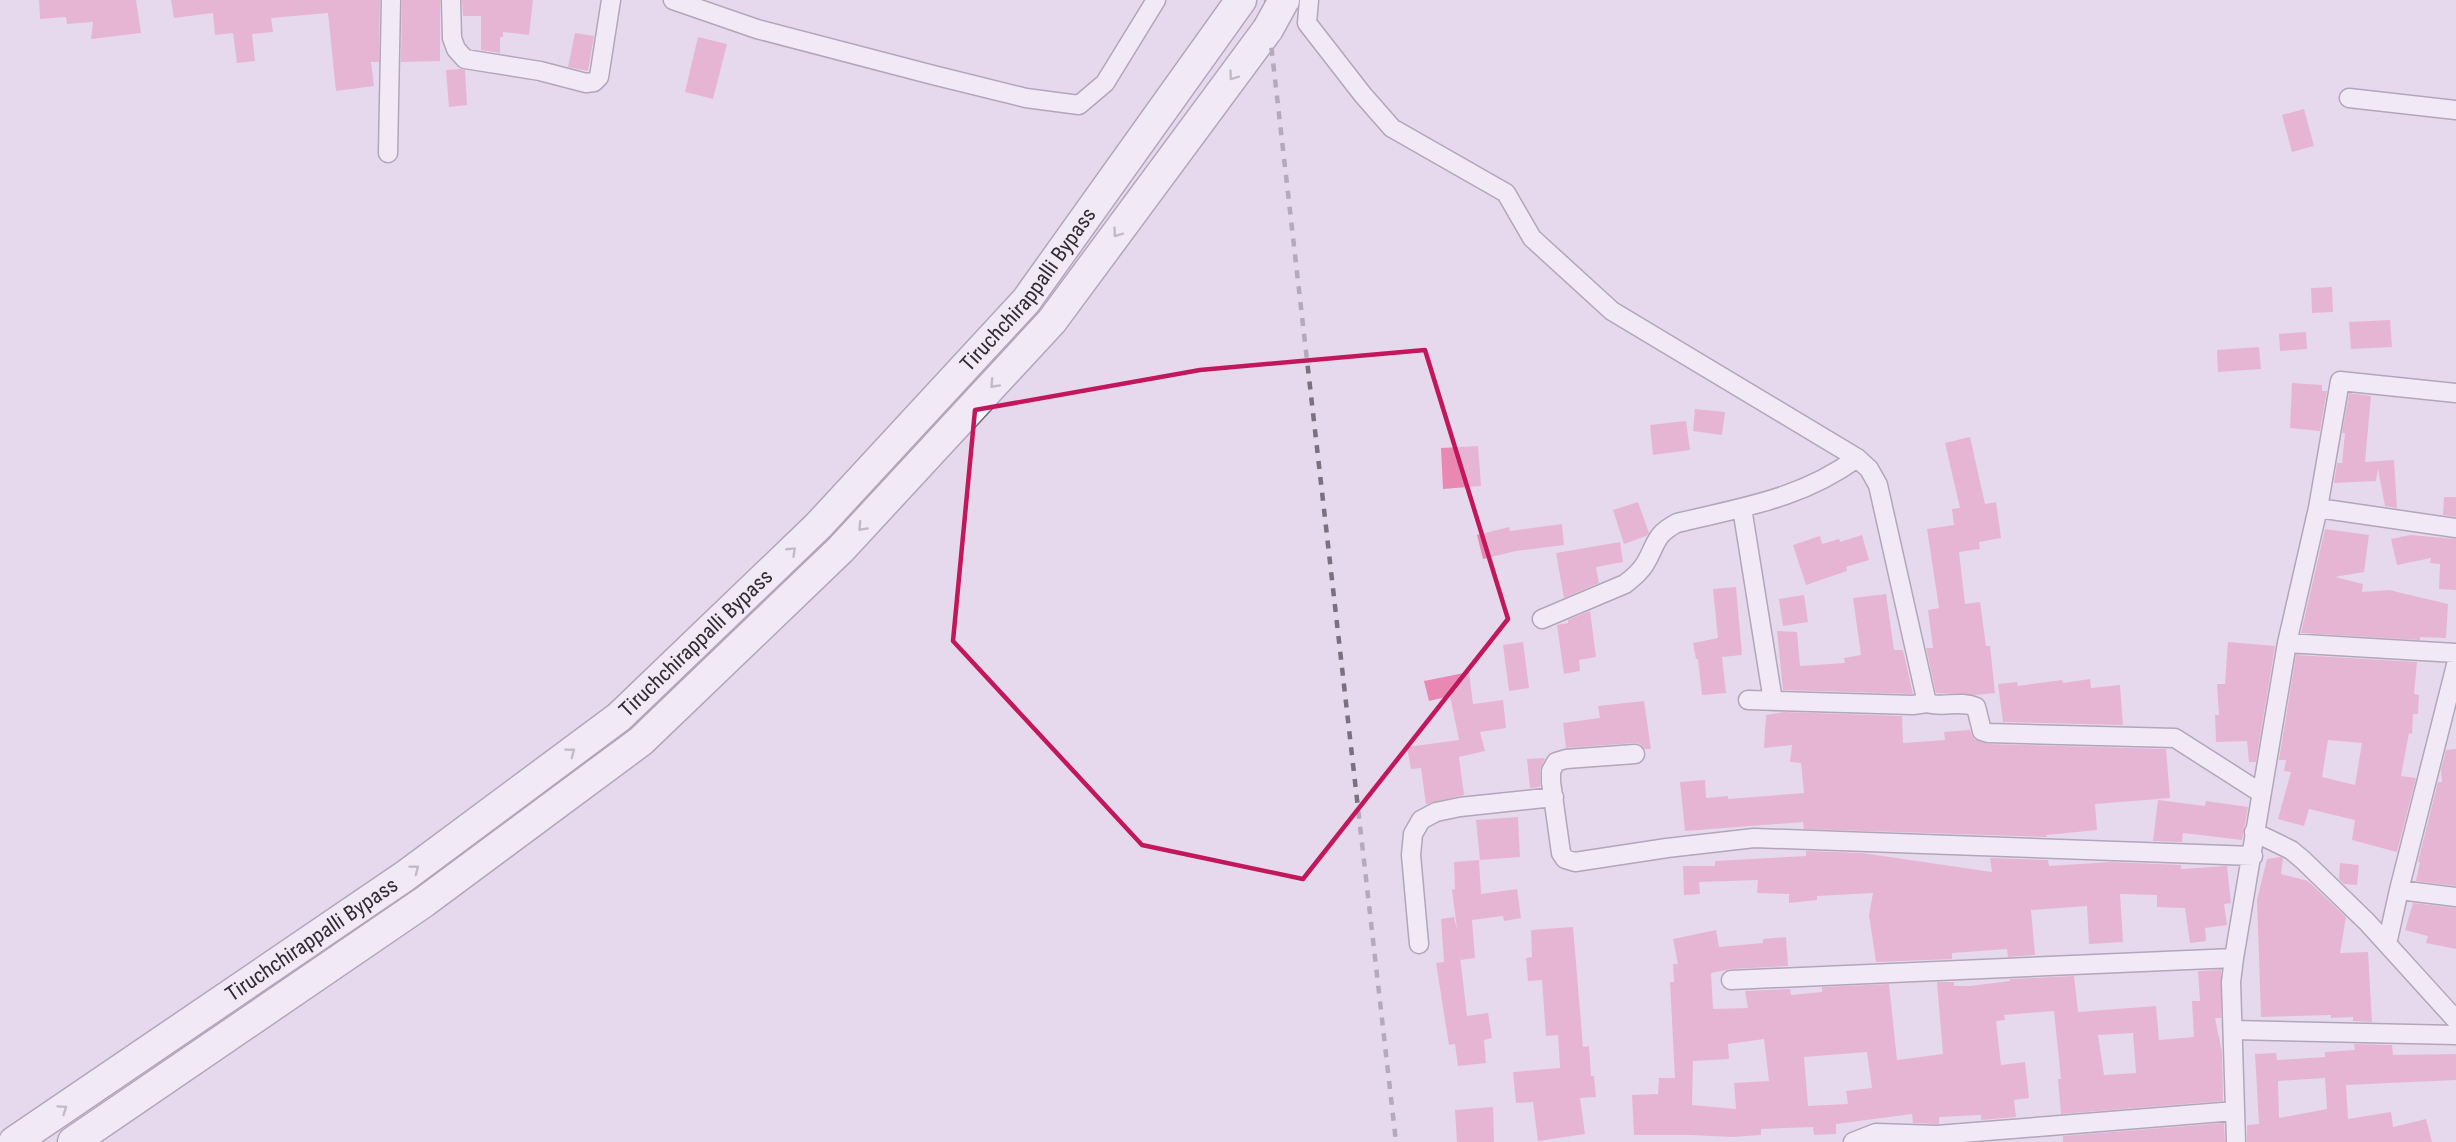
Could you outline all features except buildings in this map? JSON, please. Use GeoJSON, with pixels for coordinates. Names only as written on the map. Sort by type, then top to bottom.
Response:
{"type":"FeatureCollection","features":[{"type":"Feature","properties":{"kind":"highway","name":"Tiruchchirappalli Bypass"},"geometry":{"type":"LineString","coordinates":[[15,1142],[405,876],[619,717],[818,526],[1026,301],[1241,0]]}},
{"type":"Feature","properties":{"kind":"highway","name":"Tiruchchirappalli Bypass"},"geometry":{"type":"LineString","coordinates":[[73,1142],[424,902],[640,741],[841,549],[1052,321],[1268,29],[1284,0]]}},
{"type":"Feature","properties":{"kind":"street"},"geometry":{"type":"LineString","coordinates":[[388,153],[391,0]]}},
{"type":"Feature","properties":{"kind":"street"},"geometry":{"type":"LineString","coordinates":[[451,0],[452,38],[456,49],[465,59],[540,71],[586,83],[594,82],[599,76],[611,0]]}},
{"type":"Feature","properties":{"kind":"street"},"geometry":{"type":"LineString","coordinates":[[673,0],[758,29],[945,78],[1026,98],[1078,105],[1105,83],[1156,0]]}},
{"type":"Feature","properties":{"kind":"street"},"geometry":{"type":"LineString","coordinates":[[1309,0],[1307,23],[1392,128],[1506,193],[1532,238],[1612,311],[1857,458],[1869,469],[1878,485],[1927,703]]}},
{"type":"Feature","properties":{"kind":"street"},"geometry":{"type":"LineString","coordinates":[[2349,98],[2456,110]]}},
{"type":"Feature","properties":{"kind":"street"},"geometry":{"type":"LineString","coordinates":[[2236,1142],[2231,981],[2234,958],[2253,856],[2254,832],[2287,643],[2318,508],[2340,381],[2456,393]]}},
{"type":"Feature","properties":{"kind":"street"},"geometry":{"type":"LineString","coordinates":[[1542,619],[1625,584],[1646,562],[1655,541],[1664,530],[1677,523],[1742,508],[1806,489],[1834,475],[1857,458]]}},
{"type":"Feature","properties":{"kind":"street"},"geometry":{"type":"LineString","coordinates":[[1742,508],[1773,701]]}},
{"type":"Feature","properties":{"kind":"street"},"geometry":{"type":"LineString","coordinates":[[2318,508],[2456,528]]}},
{"type":"Feature","properties":{"kind":"street"},"geometry":{"type":"LineString","coordinates":[[2287,643],[2456,653]]}},
{"type":"Feature","properties":{"kind":"street"},"geometry":{"type":"LineString","coordinates":[[2387,944],[2456,665]]}},
{"type":"Feature","properties":{"kind":"street"},"geometry":{"type":"LineString","coordinates":[[1748,700],[1927,703],[1936,706],[1970,704],[1976,707],[1982,731],[1988,733],[2175,738],[2261,793]]}},
{"type":"Feature","properties":{"kind":"street"},"geometry":{"type":"LineString","coordinates":[[1635,754],[1566,759],[1556,762],[1551,771],[1561,853],[1565,859],[1575,862],[1754,838],[2253,856]]}},
{"type":"Feature","properties":{"kind":"street"},"geometry":{"type":"LineString","coordinates":[[1419,944],[1411,855],[1413,834],[1421,820],[1436,812],[1460,807],[1554,797]]}},
{"type":"Feature","properties":{"kind":"street"},"geometry":{"type":"LineString","coordinates":[[2254,832],[2291,850],[2303,860],[2387,944],[2456,1020]]}},
{"type":"Feature","properties":{"kind":"street"},"geometry":{"type":"LineString","coordinates":[[2399,890],[2456,897]]}},
{"type":"Feature","properties":{"kind":"street"},"geometry":{"type":"LineString","coordinates":[[1731,980],[2234,958]]}},
{"type":"Feature","properties":{"kind":"street"},"geometry":{"type":"LineString","coordinates":[[2233,1030],[2456,1035]]}},
{"type":"Feature","properties":{"kind":"street"},"geometry":{"type":"LineString","coordinates":[[1853,1142],[1876,1133],[1937,1135],[2235,1111]]}},
{"type":"Feature","properties":{"kind":"highlighted area"},"geometry":{"type":"Polygon","coordinates":[[[1425,350],[1508,619],[1303,879],[1142,845],[953,641],[975,410],[1200,370],[1425,350]]]}},
{"type":"Feature","properties":{"kind":"railway"},"geometry":{"type":"LineString","coordinates":[[1266,0],[1396,1142]]}}]}
